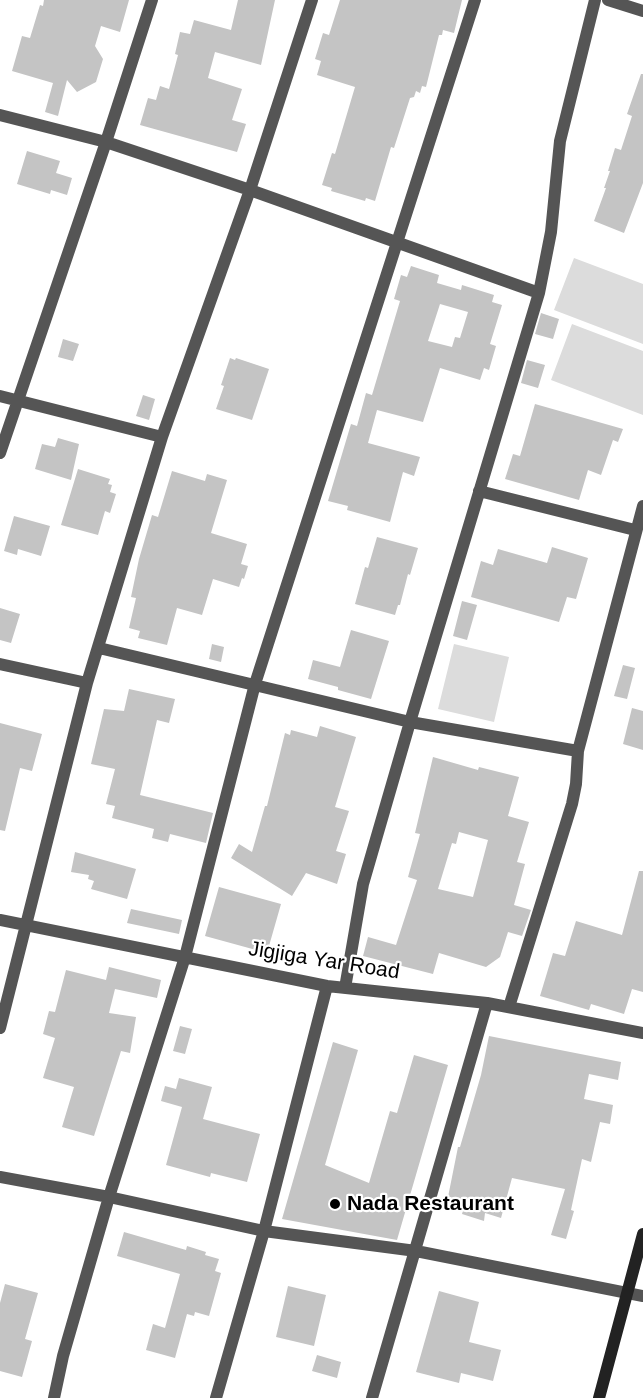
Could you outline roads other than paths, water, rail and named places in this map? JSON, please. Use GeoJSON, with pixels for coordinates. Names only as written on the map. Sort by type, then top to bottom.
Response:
{"type":"FeatureCollection","features":[{"type":"Feature","properties":{"kind":"street"},"geometry":{"type":"LineString","coordinates":[[0,453],[152,0]]}},
{"type":"Feature","properties":{"kind":"street"},"geometry":{"type":"LineString","coordinates":[[0,1028],[87,683],[162,437],[250,190],[312,0]]}},
{"type":"Feature","properties":{"kind":"street"},"geometry":{"type":"LineString","coordinates":[[54,1398],[63,1356],[109,1197],[185,957],[255,684],[475,0]]}},
{"type":"Feature","properties":{"kind":"street"},"geometry":{"type":"LineString","coordinates":[[345,988],[363,884],[478,491],[539,293],[551,232],[560,141],[595,0]]}},
{"type":"Feature","properties":{"kind":"street"},"geometry":{"type":"LineString","coordinates":[[608,0],[637,7]]}},
{"type":"Feature","properties":{"kind":"street"},"geometry":{"type":"LineString","coordinates":[[0,115],[106,142],[250,190],[539,293]]}},
{"type":"Feature","properties":{"kind":"street"},"geometry":{"type":"LineString","coordinates":[[0,396],[162,437]]}},
{"type":"Feature","properties":{"kind":"street"},"geometry":{"type":"LineString","coordinates":[[478,491],[635,530]]}},
{"type":"Feature","properties":{"kind":"street"},"geometry":{"type":"LineString","coordinates":[[509,1007],[572,804],[578,752],[635,530],[643,509]]}},
{"type":"Feature","properties":{"kind":"street"},"geometry":{"type":"LineString","coordinates":[[99,648],[410,722],[578,752]]}},
{"type":"Feature","properties":{"kind":"street"},"geometry":{"type":"LineString","coordinates":[[0,664],[87,683]]}},
{"type":"Feature","properties":{"kind":"street","name":"Jigjiga Yar Road"},"geometry":{"type":"LineString","coordinates":[[0,920],[327,986],[509,1007],[643,1033]]}},
{"type":"Feature","properties":{"kind":"street"},"geometry":{"type":"LineString","coordinates":[[216,1398],[264,1231],[327,986]]}},
{"type":"Feature","properties":{"kind":"street"},"geometry":{"type":"LineString","coordinates":[[372,1398],[487,1004]]}},
{"type":"Feature","properties":{"kind":"street"},"geometry":{"type":"LineString","coordinates":[[0,1177],[109,1197],[264,1231],[416,1251],[643,1296]]}},
{"type":"Feature","properties":{"kind":"street"},"geometry":{"type":"LineString","coordinates":[[599,1398],[643,1234]]}},
{"type":"Feature","properties":{"kind":"place","name":"Nada Restaurant"},"geometry":{"type":"Point","coordinates":[335,1204]}}]}
